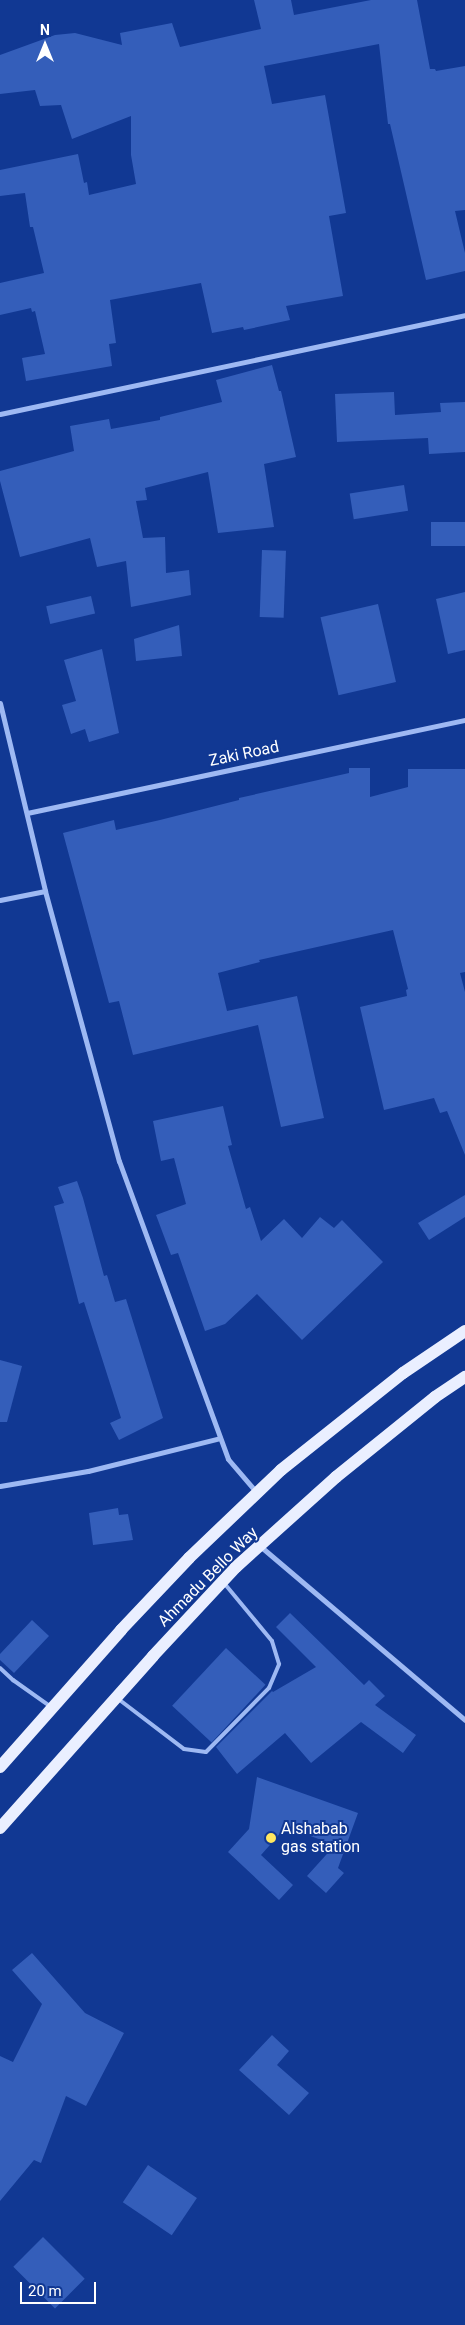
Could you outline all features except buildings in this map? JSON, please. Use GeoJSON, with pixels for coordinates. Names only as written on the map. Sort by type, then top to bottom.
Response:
{"type":"FeatureCollection","features":[{"type":"Feature","properties":{"kind":"main road","name":"Ahmadu Bello Way"},"geometry":{"type":"LineString","coordinates":[[0,1767],[128,1623],[190,1558],[281,1470],[403,1373],[465,1330]]}},
{"type":"Feature","properties":{"kind":"main road","name":"Ahmadu Bello Way"},"geometry":{"type":"LineString","coordinates":[[0,1828],[116,1697],[223,1581],[336,1477],[435,1397],[465,1377]]}},
{"type":"Feature","properties":{"kind":"street"},"geometry":{"type":"LineString","coordinates":[[0,414],[465,315]]}},
{"type":"Feature","properties":{"kind":"street"},"geometry":{"type":"LineString","coordinates":[[0,703],[45,891],[119,1161],[228,1459],[257,1493]]}},
{"type":"Feature","properties":{"kind":"street","name":"Zaki Road"},"geometry":{"type":"LineString","coordinates":[[27,813],[465,720]]}},
{"type":"Feature","properties":{"kind":"street"},"geometry":{"type":"LineString","coordinates":[[0,900],[45,891]]}},
{"type":"Feature","properties":{"kind":"street"},"geometry":{"type":"LineString","coordinates":[[0,1486],[88,1471],[220,1438]]}},
{"type":"Feature","properties":{"kind":"street"},"geometry":{"type":"LineString","coordinates":[[260,1546],[465,1720]]}},
{"type":"Feature","properties":{"kind":"lane"},"geometry":{"type":"LineString","coordinates":[[116,1697],[184,1749],[206,1752],[269,1688],[279,1664],[272,1641],[223,1581]]}},
{"type":"Feature","properties":{"kind":"lane"},"geometry":{"type":"LineString","coordinates":[[0,1668],[13,1680],[53,1709]]}},
{"type":"Feature","properties":{"kind":"place","name":"Alshabab gas station"},"geometry":{"type":"Point","coordinates":[271,1838]}}]}
